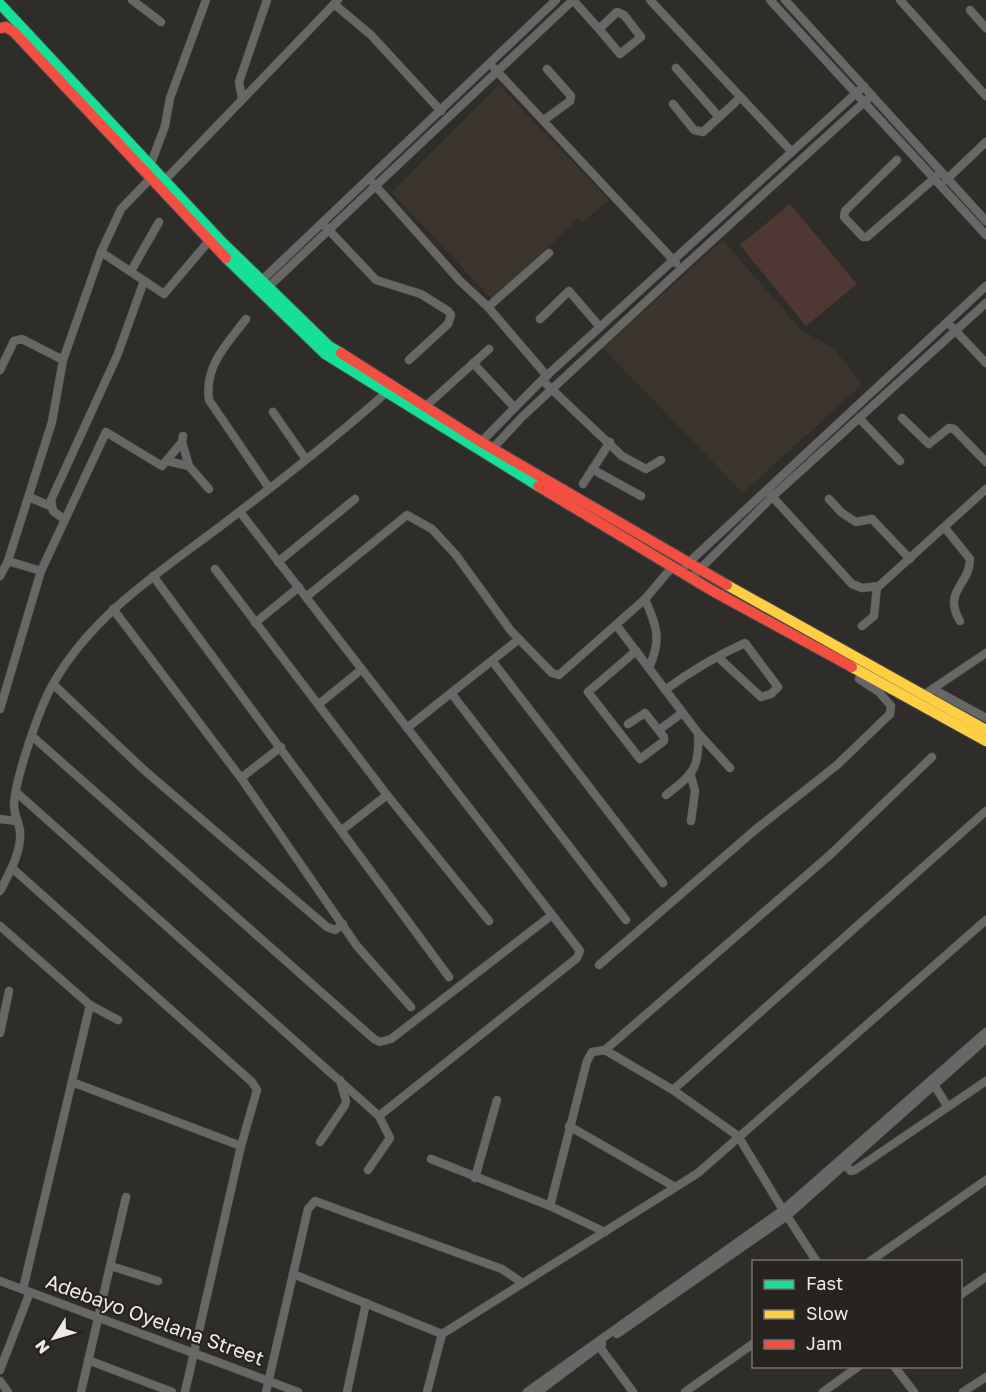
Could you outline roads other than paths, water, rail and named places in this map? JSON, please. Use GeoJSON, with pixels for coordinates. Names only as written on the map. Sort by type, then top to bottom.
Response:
{"type":"FeatureCollection","features":[{"type":"Feature","properties":{"kind":"main road"},"geometry":{"type":"LineString","coordinates":[[0,4],[325,354],[390,390],[426,406],[481,442],[922,696],[986,730]]}},
{"type":"Feature","properties":{"kind":"main road"},"geometry":{"type":"LineString","coordinates":[[0,28],[6,27],[14,32],[208,241],[261,287]]}},
{"type":"Feature","properties":{"kind":"main road"},"geometry":{"type":"LineString","coordinates":[[390,390],[477,450],[691,578],[861,674],[986,741]]}},
{"type":"Feature","properties":{"kind":"street"},"geometry":{"type":"LineString","coordinates":[[132,0],[161,22]]}},
{"type":"Feature","properties":{"kind":"street"},"geometry":{"type":"LineString","coordinates":[[150,166],[165,126],[170,98],[206,0]]}},
{"type":"Feature","properties":{"kind":"street"},"geometry":{"type":"LineString","coordinates":[[242,98],[239,82],[267,0]]}},
{"type":"Feature","properties":{"kind":"street"},"geometry":{"type":"LineString","coordinates":[[261,287],[368,178],[490,65],[556,0]]}},
{"type":"Feature","properties":{"kind":"street"},"geometry":{"type":"LineString","coordinates":[[261,287],[376,186],[573,0],[620,54],[641,37],[620,12],[599,29]]}},
{"type":"Feature","properties":{"kind":"street"},"geometry":{"type":"LineString","coordinates":[[650,0],[792,152]]}},
{"type":"Feature","properties":{"kind":"street"},"geometry":{"type":"LineString","coordinates":[[770,0],[863,103],[937,176],[946,180],[985,220]]}},
{"type":"Feature","properties":{"kind":"street"},"geometry":{"type":"LineString","coordinates":[[785,0],[872,95],[986,235]]}},
{"type":"Feature","properties":{"kind":"street"},"geometry":{"type":"LineString","coordinates":[[792,6],[799,0]]}},
{"type":"Feature","properties":{"kind":"street"},"geometry":{"type":"LineString","coordinates":[[900,0],[986,96]]}},
{"type":"Feature","properties":{"kind":"street"},"geometry":{"type":"LineString","coordinates":[[164,181],[336,2],[371,35],[441,111]]}},
{"type":"Feature","properties":{"kind":"street"},"geometry":{"type":"LineString","coordinates":[[970,9],[986,28]]}},
{"type":"Feature","properties":{"kind":"street"},"geometry":{"type":"LineString","coordinates":[[490,65],[544,120],[681,269]]}},
{"type":"Feature","properties":{"kind":"street"},"geometry":{"type":"LineString","coordinates":[[676,68],[719,117]]}},
{"type":"Feature","properties":{"kind":"street"},"geometry":{"type":"LineString","coordinates":[[544,120],[570,101],[571,96],[547,69]]}},
{"type":"Feature","properties":{"kind":"street"},"geometry":{"type":"LineString","coordinates":[[481,442],[544,378],[864,86]]}},
{"type":"Feature","properties":{"kind":"street"},"geometry":{"type":"LineString","coordinates":[[493,448],[552,389],[872,95]]}},
{"type":"Feature","properties":{"kind":"street"},"geometry":{"type":"LineString","coordinates":[[673,104],[698,132],[703,132],[741,97]]}},
{"type":"Feature","properties":{"kind":"street"},"geometry":{"type":"LineString","coordinates":[[946,180],[986,142]]}},
{"type":"Feature","properties":{"kind":"street"},"geometry":{"type":"LineString","coordinates":[[897,159],[844,211],[844,217],[863,237],[867,237],[937,176]]}},
{"type":"Feature","properties":{"kind":"street"},"geometry":{"type":"LineString","coordinates":[[368,178],[460,281],[488,308],[552,389],[610,442],[622,456],[646,469],[661,460]]}},
{"type":"Feature","properties":{"kind":"street"},"geometry":{"type":"LineString","coordinates":[[0,576],[8,561],[29,497],[52,422],[63,360],[101,252],[121,209],[150,179]]}},
{"type":"Feature","properties":{"kind":"street"},"geometry":{"type":"LineString","coordinates":[[131,271],[159,222]]}},
{"type":"Feature","properties":{"kind":"street"},"geometry":{"type":"LineString","coordinates":[[322,223],[376,280],[421,294],[451,315],[448,324],[409,360]]}},
{"type":"Feature","properties":{"kind":"street"},"geometry":{"type":"LineString","coordinates":[[101,252],[164,294],[208,241]]}},
{"type":"Feature","properties":{"kind":"street"},"geometry":{"type":"LineString","coordinates":[[488,308],[549,254]]}},
{"type":"Feature","properties":{"kind":"street"},"geometry":{"type":"LineString","coordinates":[[50,506],[117,356],[144,281]]}},
{"type":"Feature","properties":{"kind":"street"},"geometry":{"type":"LineString","coordinates":[[306,597],[407,515],[432,529],[519,639],[552,673],[559,675],[617,626],[677,569],[689,561],[986,286]]}},
{"type":"Feature","properties":{"kind":"street"},"geometry":{"type":"LineString","coordinates":[[540,319],[569,291],[600,327]]}},
{"type":"Feature","properties":{"kind":"street"},"geometry":{"type":"LineString","coordinates":[[691,578],[772,497],[986,303]]}},
{"type":"Feature","properties":{"kind":"street"},"geometry":{"type":"LineString","coordinates":[[246,319],[217,357],[207,383],[209,400],[269,488]]}},
{"type":"Feature","properties":{"kind":"street"},"geometry":{"type":"LineString","coordinates":[[948,322],[986,363]]}},
{"type":"Feature","properties":{"kind":"street"},"geometry":{"type":"LineString","coordinates":[[0,370],[14,341],[22,339],[63,360]]}},
{"type":"Feature","properties":{"kind":"street"},"geometry":{"type":"LineString","coordinates":[[426,406],[489,349]]}},
{"type":"Feature","properties":{"kind":"street"},"geometry":{"type":"LineString","coordinates":[[473,363],[514,407]]}},
{"type":"Feature","properties":{"kind":"street"},"geometry":{"type":"LineString","coordinates":[[0,891],[12,868],[20,836],[16,821],[16,792],[32,736],[53,684],[113,609],[153,576],[240,512],[390,390]]}},
{"type":"Feature","properties":{"kind":"street"},"geometry":{"type":"LineString","coordinates":[[273,412],[305,458]]}},
{"type":"Feature","properties":{"kind":"street"},"geometry":{"type":"LineString","coordinates":[[859,418],[900,461]]}},
{"type":"Feature","properties":{"kind":"street"},"geometry":{"type":"LineString","coordinates":[[902,418],[929,444],[949,428],[954,429],[986,462]]}},
{"type":"Feature","properties":{"kind":"street"},"geometry":{"type":"LineString","coordinates":[[0,709],[41,571],[106,432],[162,466],[182,439],[189,466],[209,489]]}},
{"type":"Feature","properties":{"kind":"street"},"geometry":{"type":"LineString","coordinates":[[583,484],[610,442]]}},
{"type":"Feature","properties":{"kind":"street"},"geometry":{"type":"LineString","coordinates":[[167,461],[189,466]]}},
{"type":"Feature","properties":{"kind":"street"},"geometry":{"type":"LineString","coordinates":[[592,469],[641,496]]}},
{"type":"Feature","properties":{"kind":"street"},"geometry":{"type":"LineString","coordinates":[[766,489],[852,584],[862,588],[877,587],[986,489]]}},
{"type":"Feature","properties":{"kind":"street"},"geometry":{"type":"LineString","coordinates":[[29,497],[50,506],[64,519]]}},
{"type":"Feature","properties":{"kind":"street"},"geometry":{"type":"LineString","coordinates":[[278,562],[355,499]]}},
{"type":"Feature","properties":{"kind":"street"},"geometry":{"type":"LineString","coordinates":[[829,499],[842,513],[856,522],[872,519],[910,559]]}},
{"type":"Feature","properties":{"kind":"street"},"geometry":{"type":"LineString","coordinates":[[240,512],[580,951],[577,958],[380,1116]]}},
{"type":"Feature","properties":{"kind":"street"},"geometry":{"type":"LineString","coordinates":[[945,528],[970,559],[970,568],[957,588],[952,606],[960,621]]}},
{"type":"Feature","properties":{"kind":"street"},"geometry":{"type":"LineString","coordinates":[[8,561],[41,571]]}},
{"type":"Feature","properties":{"kind":"street"},"geometry":{"type":"LineString","coordinates":[[215,569],[387,795],[489,921]]}},
{"type":"Feature","properties":{"kind":"street"},"geometry":{"type":"LineString","coordinates":[[153,576],[449,977]]}},
{"type":"Feature","properties":{"kind":"street"},"geometry":{"type":"LineString","coordinates":[[255,623],[299,587]]}},
{"type":"Feature","properties":{"kind":"street"},"geometry":{"type":"LineString","coordinates":[[862,626],[874,616],[877,587]]}},
{"type":"Feature","properties":{"kind":"street"},"geometry":{"type":"LineString","coordinates":[[645,599],[658,631],[657,650],[649,668]]}},
{"type":"Feature","properties":{"kind":"street"},"geometry":{"type":"LineString","coordinates":[[113,609],[240,778],[361,951],[411,1007]]}},
{"type":"Feature","properties":{"kind":"street"},"geometry":{"type":"LineString","coordinates":[[617,626],[682,713],[730,768]]}},
{"type":"Feature","properties":{"kind":"street"},"geometry":{"type":"LineString","coordinates":[[407,728],[493,662],[519,639]]}},
{"type":"Feature","properties":{"kind":"street"},"geometry":{"type":"LineString","coordinates":[[665,690],[709,659],[719,658],[747,644],[778,687],[771,694],[761,697],[719,658]]}},
{"type":"Feature","properties":{"kind":"street"},"geometry":{"type":"LineString","coordinates":[[628,724],[645,713],[664,737],[662,744],[640,759],[588,692],[636,651]]}},
{"type":"Feature","properties":{"kind":"street"},"geometry":{"type":"LineString","coordinates":[[922,696],[986,653]]}},
{"type":"Feature","properties":{"kind":"street"},"geometry":{"type":"LineString","coordinates":[[493,662],[663,883]]}},
{"type":"Feature","properties":{"kind":"street"},"geometry":{"type":"LineString","coordinates":[[319,704],[362,669]]}},
{"type":"Feature","properties":{"kind":"street"},"geometry":{"type":"LineString","coordinates":[[599,965],[755,830],[837,765],[890,714],[891,706],[887,700],[859,679],[861,674]]}},
{"type":"Feature","properties":{"kind":"street"},"geometry":{"type":"LineString","coordinates":[[53,684],[144,770],[327,927],[335,930],[343,924]]}},
{"type":"Feature","properties":{"kind":"street"},"geometry":{"type":"LineString","coordinates":[[933,690],[986,718]]}},
{"type":"Feature","properties":{"kind":"street"},"geometry":{"type":"LineString","coordinates":[[451,693],[626,920]]}},
{"type":"Feature","properties":{"kind":"street"},"geometry":{"type":"LineString","coordinates":[[659,730],[682,713]]}},
{"type":"Feature","properties":{"kind":"street"},"geometry":{"type":"LineString","coordinates":[[691,821],[695,791],[691,776],[699,747],[698,733]]}},
{"type":"Feature","properties":{"kind":"street"},"geometry":{"type":"LineString","coordinates":[[32,736],[374,1040],[380,1042],[391,1039],[552,915]]}},
{"type":"Feature","properties":{"kind":"street"},"geometry":{"type":"LineString","coordinates":[[240,778],[281,747]]}},
{"type":"Feature","properties":{"kind":"street"},"geometry":{"type":"LineString","coordinates":[[605,1050],[831,854],[932,757]]}},
{"type":"Feature","properties":{"kind":"street"},"geometry":{"type":"LineString","coordinates":[[666,795],[691,776]]}},
{"type":"Feature","properties":{"kind":"street"},"geometry":{"type":"LineString","coordinates":[[16,792],[380,1116],[390,1138],[368,1170]]}},
{"type":"Feature","properties":{"kind":"street"},"geometry":{"type":"LineString","coordinates":[[342,830],[387,795]]}},
{"type":"Feature","properties":{"kind":"street"},"geometry":{"type":"LineString","coordinates":[[673,1090],[986,811]]}},
{"type":"Feature","properties":{"kind":"street"},"geometry":{"type":"LineString","coordinates":[[0,819],[16,821]]}},
{"type":"Feature","properties":{"kind":"street"},"geometry":{"type":"LineString","coordinates":[[12,868],[252,1082],[257,1090],[241,1146],[185,1392]]}},
{"type":"Feature","properties":{"kind":"street"},"geometry":{"type":"LineString","coordinates":[[427,1392],[442,1334],[521,1282],[698,1173],[986,920]]}},
{"type":"Feature","properties":{"kind":"street"},"geometry":{"type":"LineString","coordinates":[[0,926],[90,1005],[118,1020]]}},
{"type":"Feature","properties":{"kind":"street"},"geometry":{"type":"LineString","coordinates":[[0,1033],[9,991]]}},
{"type":"Feature","properties":{"kind":"street"},"geometry":{"type":"LineString","coordinates":[[0,1370],[26,1291],[90,1005]]}},
{"type":"Feature","properties":{"kind":"street"},"geometry":{"type":"LineString","coordinates":[[527,1392],[785,1213],[986,1032]]}},
{"type":"Feature","properties":{"kind":"street"},"geometry":{"type":"LineString","coordinates":[[538,1392],[785,1213],[845,1165],[986,1039]]}},
{"type":"Feature","properties":{"kind":"street"},"geometry":{"type":"LineString","coordinates":[[550,1206],[589,1056],[596,1050],[605,1050],[673,1090],[738,1136],[816,1260]]}},
{"type":"Feature","properties":{"kind":"street"},"geometry":{"type":"LineString","coordinates":[[320,1142],[345,1106],[346,1101],[340,1079]]}},
{"type":"Feature","properties":{"kind":"street"},"geometry":{"type":"LineString","coordinates":[[845,1165],[851,1171],[855,1170],[986,1081]]}},
{"type":"Feature","properties":{"kind":"street"},"geometry":{"type":"LineString","coordinates":[[72,1082],[241,1146]]}},
{"type":"Feature","properties":{"kind":"street"},"geometry":{"type":"LineString","coordinates":[[934,1085],[948,1107]]}},
{"type":"Feature","properties":{"kind":"street"},"geometry":{"type":"LineString","coordinates":[[475,1178],[497,1100]]}},
{"type":"Feature","properties":{"kind":"street"},"geometry":{"type":"LineString","coordinates":[[569,1126],[675,1187]]}},
{"type":"Feature","properties":{"kind":"street"},"geometry":{"type":"LineString","coordinates":[[431,1159],[550,1206],[605,1232]]}},
{"type":"Feature","properties":{"kind":"street"},"geometry":{"type":"LineString","coordinates":[[872,1260],[986,1180]]}},
{"type":"Feature","properties":{"kind":"street"},"geometry":{"type":"LineString","coordinates":[[81,1392],[126,1197]]}},
{"type":"Feature","properties":{"kind":"street"},"geometry":{"type":"LineString","coordinates":[[266,1392],[309,1209],[315,1201],[502,1269],[521,1282]]}},
{"type":"Feature","properties":{"kind":"street"},"geometry":{"type":"LineString","coordinates":[[111,1266],[158,1281]]}},
{"type":"Feature","properties":{"kind":"street"},"geometry":{"type":"LineString","coordinates":[[293,1274],[442,1334]]}},
{"type":"Feature","properties":{"kind":"street"},"geometry":{"type":"LineString","coordinates":[[962,1294],[986,1277]]}},
{"type":"Feature","properties":{"kind":"street","name":"Adebayo Oyelana Street"},"geometry":{"type":"LineString","coordinates":[[0,1281],[298,1392]]}},
{"type":"Feature","properties":{"kind":"street"},"geometry":{"type":"LineString","coordinates":[[347,1392],[366,1303]]}},
{"type":"Feature","properties":{"kind":"street"},"geometry":{"type":"LineString","coordinates":[[685,1392],[752,1344]]}},
{"type":"Feature","properties":{"kind":"street"},"geometry":{"type":"LineString","coordinates":[[599,1346],[633,1392]]}},
{"type":"Feature","properties":{"kind":"street"},"geometry":{"type":"LineString","coordinates":[[88,1360],[172,1392]]}},
{"type":"Feature","properties":{"kind":"street"},"geometry":{"type":"LineString","coordinates":[[823,1392],[856,1368]]}},
{"type":"Feature","properties":{"kind":"street"},"geometry":{"type":"LineString","coordinates":[[896,1368],[914,1392]]}},
{"type":"Feature","properties":{"kind":"street"},"geometry":{"type":"LineString","coordinates":[[963,1392],[986,1377]]}},
{"type":"Feature","properties":{"kind":"street"},"geometry":{"type":"LineString","coordinates":[[0,1381],[8,1392]]}}]}
